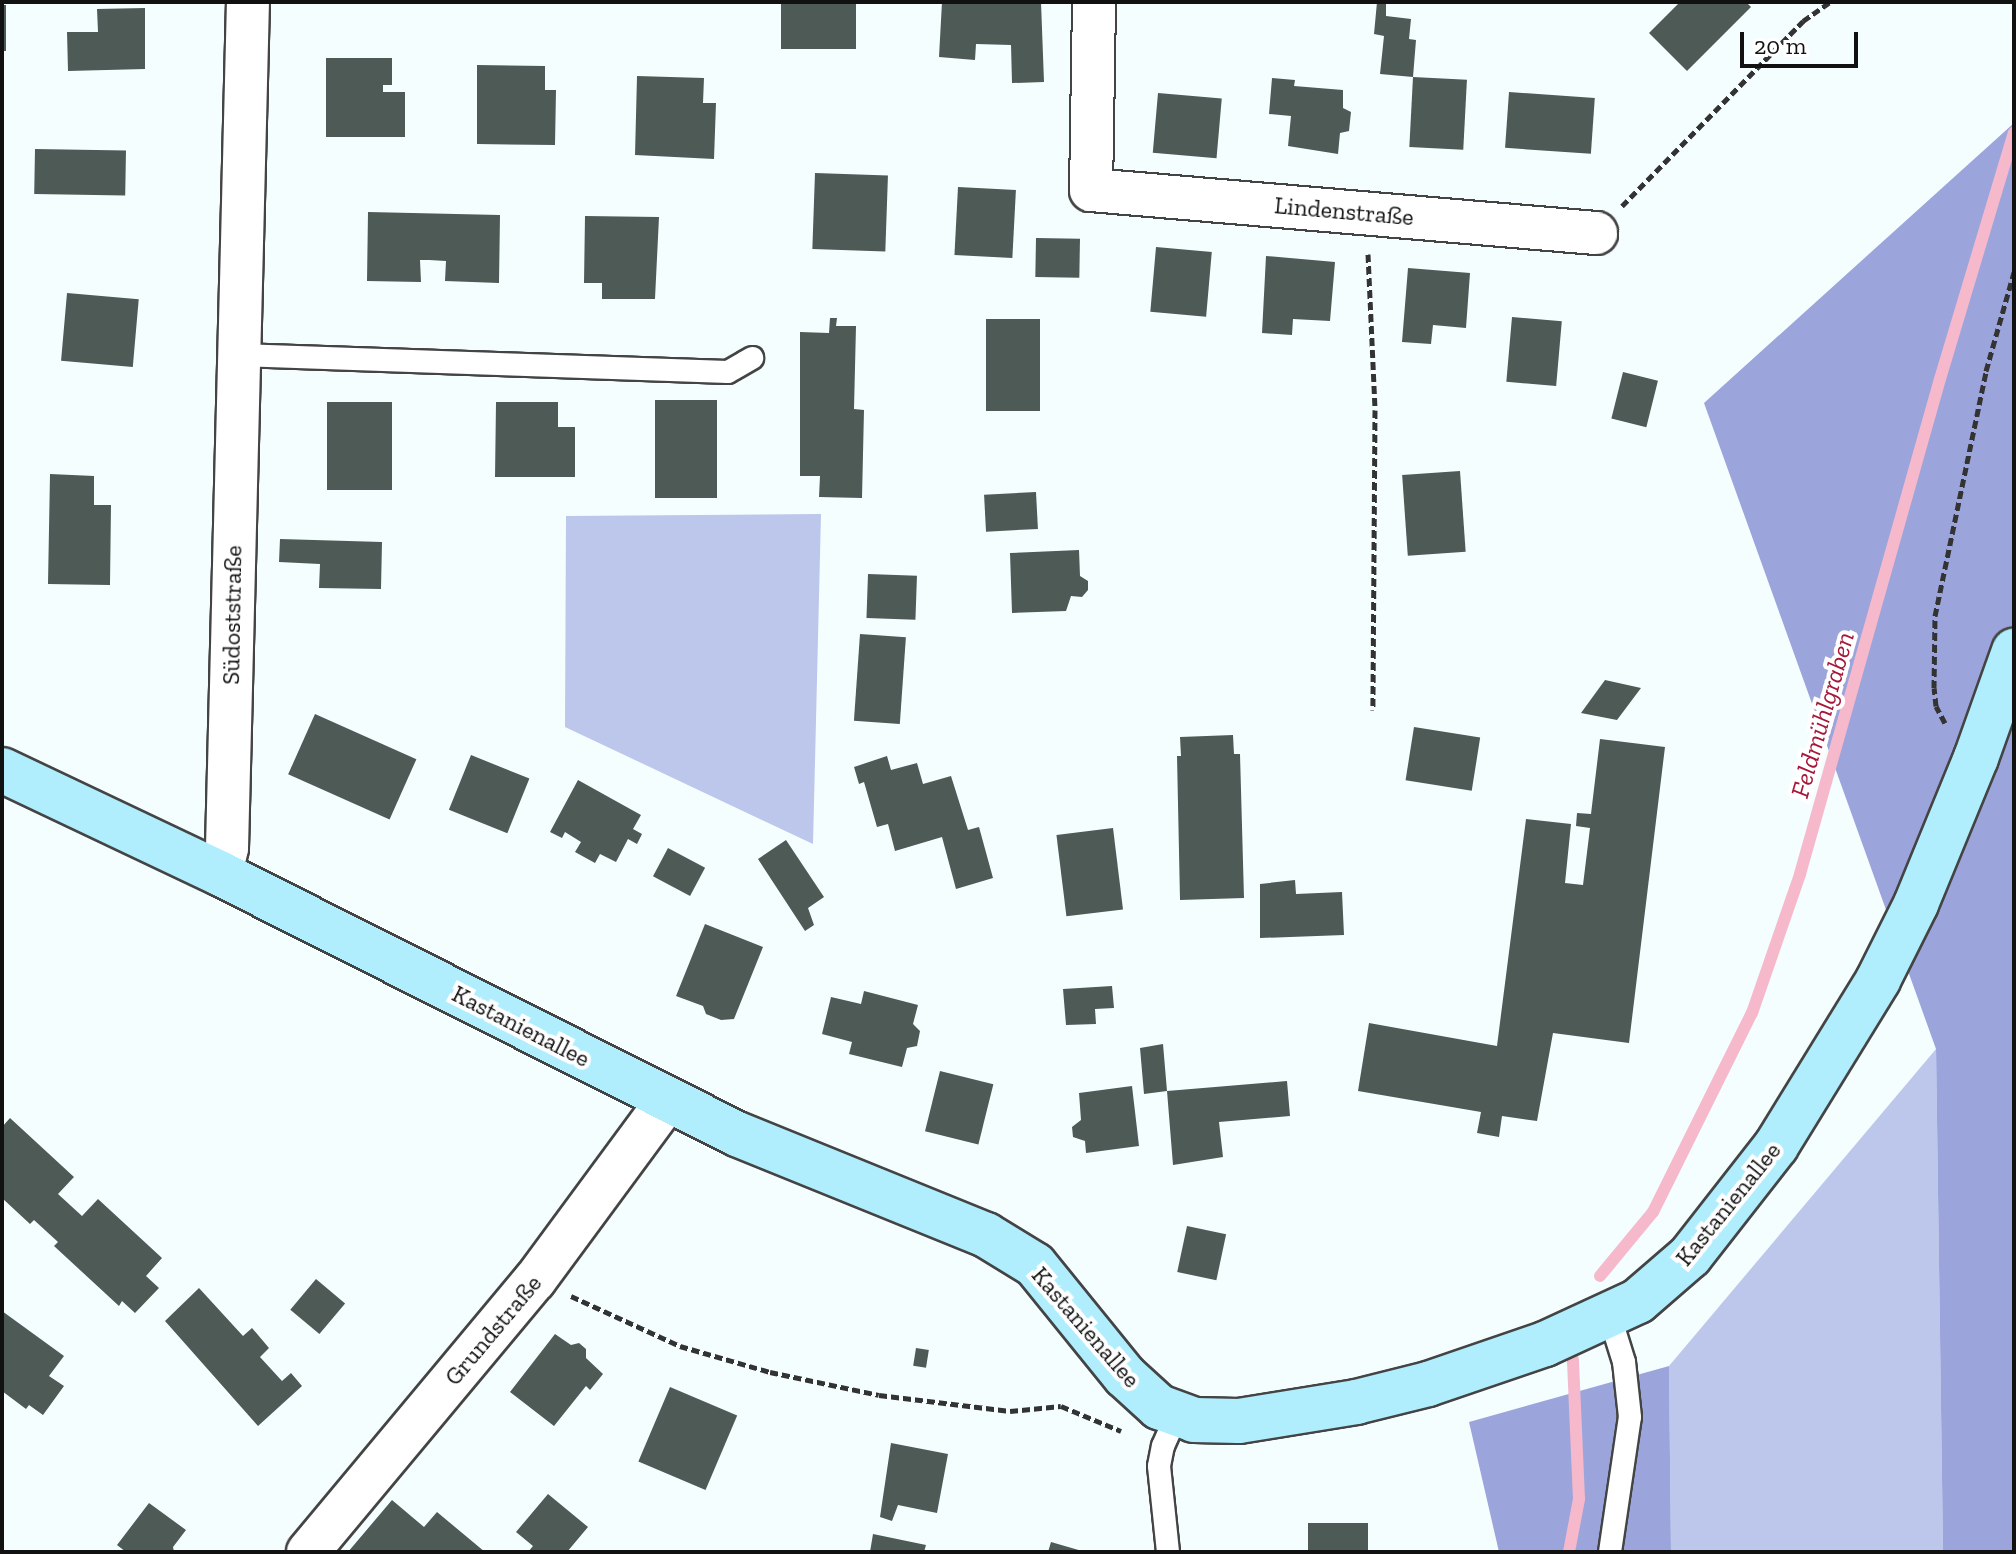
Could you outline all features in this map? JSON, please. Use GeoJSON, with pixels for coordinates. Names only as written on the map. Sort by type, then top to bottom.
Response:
{"type":"FeatureCollection","features":[{"type":"Feature","properties":{"kind":"street","name":"Südoststraße"},"geometry":{"type":"LineString","coordinates":[[221,874],[227,848],[248,2]]}},
{"type":"Feature","properties":{"kind":"street","name":"Lindenstraße"},"geometry":{"type":"LineString","coordinates":[[1094,2],[1091,190],[1596,233]]}},
{"type":"Feature","properties":{"kind":"street","name":"Kastanienallee"},"geometry":{"type":"LineString","coordinates":[[2,770],[221,874],[667,1101],[857,1185],[986,1235],[1019,1253],[1056,1287],[1125,1376],[1159,1407],[1170,1431],[1194,1420],[1239,1421],[1347,1404],[1428,1384],[1610,1317],[1658,1286],[1690,1256],[1734,1203],[1783,1135],[1848,1033],[1897,942],[1976,758],[2014,651]]}},
{"type":"Feature","properties":{"kind":"street","name":"Grundstraße"},"geometry":{"type":"LineString","coordinates":[[308,1552],[535,1280],[667,1101]]}},
{"type":"Feature","properties":{"kind":"lane"},"geometry":{"type":"LineString","coordinates":[[239,355],[728,372],[752,358]]}},
{"type":"Feature","properties":{"kind":"lane"},"geometry":{"type":"LineString","coordinates":[[1610,1317],[1624,1362],[1630,1417],[1610,1552]]}},
{"type":"Feature","properties":{"kind":"lane"},"geometry":{"type":"LineString","coordinates":[[1168,1552],[1160,1500],[1159,1466],[1170,1431]]}},
{"type":"Feature","properties":{"kind":"path"},"geometry":{"type":"LineString","coordinates":[[1596,233],[1803,21],[1830,2]]}},
{"type":"Feature","properties":{"kind":"path"},"geometry":{"type":"LineString","coordinates":[[1366,213],[1375,410],[1373,710]]}},
{"type":"Feature","properties":{"kind":"path"},"geometry":{"type":"LineString","coordinates":[[1976,758],[1957,747],[1936,706],[1935,616],[1986,371],[2014,272]]}},
{"type":"Feature","properties":{"kind":"path"},"geometry":{"type":"LineString","coordinates":[[535,1280],[680,1346],[770,1372],[879,1395],[1010,1411],[1061,1406],[1170,1431]]}},
{"type":"Feature","properties":{"kind":"shaded area"},"geometry":{"type":"Polygon","coordinates":[[[2014,123],[2014,1552],[1943,1552],[1936,1049],[1704,403],[2014,123]]]}},
{"type":"Feature","properties":{"kind":"shaded area"},"geometry":{"type":"Polygon","coordinates":[[[821,514],[813,844],[565,727],[566,516],[821,514]]]}},
{"type":"Feature","properties":{"kind":"shaded area"},"geometry":{"type":"Polygon","coordinates":[[[1936,1049],[1943,1552],[1671,1552],[1669,1366],[1936,1049]]]}},
{"type":"Feature","properties":{"kind":"shaded area"},"geometry":{"type":"Polygon","coordinates":[[[1669,1366],[1671,1552],[1499,1552],[1469,1422],[1669,1366]]]}},
{"type":"Feature","properties":{"kind":"building"},"geometry":{"type":"Polygon","coordinates":[[[781,2],[856,2],[856,49],[781,49],[781,2]]]}},
{"type":"Feature","properties":{"kind":"building"},"geometry":{"type":"Polygon","coordinates":[[[942,2],[1041,2],[1044,82],[1012,83],[1011,45],[976,44],[975,60],[939,57],[942,2]]]}},
{"type":"Feature","properties":{"kind":"building"},"geometry":{"type":"Polygon","coordinates":[[[1377,2],[1386,2],[1386,16],[1411,19],[1409,39],[1416,40],[1413,77],[1380,74],[1384,36],[1374,34],[1377,2]]]}},
{"type":"Feature","properties":{"kind":"building"},"geometry":{"type":"Polygon","coordinates":[[[1680,2],[1746,2],[1751,7],[1687,71],[1649,33],[1680,2]]]}},
{"type":"Feature","properties":{"kind":"building"},"geometry":{"type":"Polygon","coordinates":[[[2,5],[6,5],[6,51],[2,51],[2,5]]]}},
{"type":"Feature","properties":{"kind":"building"},"geometry":{"type":"Polygon","coordinates":[[[145,8],[145,69],[68,71],[67,32],[98,32],[97,9],[145,8]]]}},
{"type":"Feature","properties":{"kind":"building"},"geometry":{"type":"Polygon","coordinates":[[[326,58],[392,58],[392,85],[383,85],[383,92],[405,92],[405,137],[326,137],[326,58]]]}},
{"type":"Feature","properties":{"kind":"building"},"geometry":{"type":"Polygon","coordinates":[[[477,65],[545,66],[545,90],[556,90],[555,145],[477,144],[477,65]]]}},
{"type":"Feature","properties":{"kind":"building"},"geometry":{"type":"Polygon","coordinates":[[[637,76],[704,78],[703,103],[716,103],[714,159],[635,155],[637,76]]]}},
{"type":"Feature","properties":{"kind":"building"},"geometry":{"type":"Polygon","coordinates":[[[1413,77],[1467,80],[1463,150],[1409,147],[1413,77]]]}},
{"type":"Feature","properties":{"kind":"building"},"geometry":{"type":"Polygon","coordinates":[[[1272,78],[1295,80],[1294,86],[1343,90],[1343,108],[1351,112],[1349,131],[1340,133],[1338,154],[1288,146],[1291,116],[1269,114],[1272,78]]]}},
{"type":"Feature","properties":{"kind":"building"},"geometry":{"type":"Polygon","coordinates":[[[1509,92],[1595,98],[1591,154],[1505,148],[1509,92]]]}},
{"type":"Feature","properties":{"kind":"building"},"geometry":{"type":"Polygon","coordinates":[[[1158,93],[1222,99],[1217,158],[1153,153],[1158,93]]]}},
{"type":"Feature","properties":{"kind":"building"},"geometry":{"type":"Polygon","coordinates":[[[35,149],[126,151],[125,196],[34,194],[35,149]]]}},
{"type":"Feature","properties":{"kind":"building"},"geometry":{"type":"Polygon","coordinates":[[[815,173],[888,176],[885,252],[812,249],[815,173]]]}},
{"type":"Feature","properties":{"kind":"building"},"geometry":{"type":"Polygon","coordinates":[[[958,187],[1016,190],[1012,258],[954,255],[958,187]]]}},
{"type":"Feature","properties":{"kind":"building"},"geometry":{"type":"Polygon","coordinates":[[[368,212],[500,215],[499,283],[445,281],[446,261],[429,260],[420,260],[421,282],[367,281],[368,212]]]}},
{"type":"Feature","properties":{"kind":"building"},"geometry":{"type":"Polygon","coordinates":[[[585,216],[659,217],[655,299],[602,299],[602,283],[584,283],[585,216]]]}},
{"type":"Feature","properties":{"kind":"building"},"geometry":{"type":"Polygon","coordinates":[[[1036,238],[1080,239],[1079,278],[1035,277],[1036,238]]]}},
{"type":"Feature","properties":{"kind":"building"},"geometry":{"type":"Polygon","coordinates":[[[1156,247],[1212,252],[1206,317],[1150,312],[1156,247]]]}},
{"type":"Feature","properties":{"kind":"building"},"geometry":{"type":"Polygon","coordinates":[[[1266,256],[1335,262],[1330,321],[1293,319],[1292,335],[1262,333],[1266,256]]]}},
{"type":"Feature","properties":{"kind":"building"},"geometry":{"type":"Polygon","coordinates":[[[1408,268],[1470,273],[1466,328],[1433,325],[1431,344],[1402,342],[1408,268]]]}},
{"type":"Feature","properties":{"kind":"building"},"geometry":{"type":"Polygon","coordinates":[[[67,293],[139,299],[133,367],[61,361],[67,293]]]}},
{"type":"Feature","properties":{"kind":"building"},"geometry":{"type":"Polygon","coordinates":[[[1512,317],[1562,321],[1556,386],[1506,382],[1512,317]]]}},
{"type":"Feature","properties":{"kind":"building"},"geometry":{"type":"Polygon","coordinates":[[[830,318],[837,318],[836,326],[856,326],[854,409],[864,410],[862,498],[819,497],[820,476],[800,476],[800,332],[829,333],[830,318]]]}},
{"type":"Feature","properties":{"kind":"building"},"geometry":{"type":"Polygon","coordinates":[[[986,319],[1040,319],[1040,411],[986,411],[986,319]]]}},
{"type":"Feature","properties":{"kind":"building"},"geometry":{"type":"Polygon","coordinates":[[[1623,372],[1658,381],[1646,427],[1611,419],[1623,372]]]}},
{"type":"Feature","properties":{"kind":"building"},"geometry":{"type":"Polygon","coordinates":[[[655,400],[717,400],[717,498],[655,498],[655,400]]]}},
{"type":"Feature","properties":{"kind":"building"},"geometry":{"type":"Polygon","coordinates":[[[327,402],[392,402],[392,490],[327,490],[327,402]]]}},
{"type":"Feature","properties":{"kind":"building"},"geometry":{"type":"Polygon","coordinates":[[[496,402],[558,402],[558,427],[575,427],[575,477],[495,477],[496,402]]]}},
{"type":"Feature","properties":{"kind":"building"},"geometry":{"type":"Polygon","coordinates":[[[1460,471],[1466,552],[1408,556],[1402,475],[1460,471]]]}},
{"type":"Feature","properties":{"kind":"building"},"geometry":{"type":"Polygon","coordinates":[[[50,474],[94,476],[94,505],[111,505],[110,585],[48,584],[50,474]]]}},
{"type":"Feature","properties":{"kind":"building"},"geometry":{"type":"Polygon","coordinates":[[[1036,492],[1038,529],[986,532],[984,495],[1036,492]]]}},
{"type":"Feature","properties":{"kind":"building"},"geometry":{"type":"Polygon","coordinates":[[[280,539],[382,542],[381,589],[319,588],[320,564],[279,562],[280,539]]]}},
{"type":"Feature","properties":{"kind":"building"},"geometry":{"type":"Polygon","coordinates":[[[1079,550],[1080,576],[1088,581],[1088,590],[1082,597],[1071,596],[1066,611],[1012,613],[1010,553],[1079,550]]]}},
{"type":"Feature","properties":{"kind":"building"},"geometry":{"type":"Polygon","coordinates":[[[868,574],[917,576],[915,620],[866,618],[868,574]]]}},
{"type":"Feature","properties":{"kind":"building"},"geometry":{"type":"Polygon","coordinates":[[[860,634],[906,637],[900,724],[854,721],[860,634]]]}},
{"type":"Feature","properties":{"kind":"building"},"geometry":{"type":"Polygon","coordinates":[[[1605,680],[1641,688],[1617,720],[1581,713],[1605,680]]]}},
{"type":"Feature","properties":{"kind":"building"},"geometry":{"type":"Polygon","coordinates":[[[315,714],[416,759],[390,819],[288,774],[315,714]]]}},
{"type":"Feature","properties":{"kind":"building"},"geometry":{"type":"Polygon","coordinates":[[[1414,727],[1480,737],[1472,791],[1406,780],[1414,727]]]}},
{"type":"Feature","properties":{"kind":"building"},"geometry":{"type":"Polygon","coordinates":[[[1233,735],[1234,754],[1240,754],[1244,898],[1180,900],[1177,756],[1181,756],[1180,737],[1233,735]]]}},
{"type":"Feature","properties":{"kind":"building"},"geometry":{"type":"Polygon","coordinates":[[[1600,739],[1665,747],[1629,1043],[1553,1033],[1537,1121],[1502,1116],[1499,1137],[1477,1133],[1481,1112],[1358,1091],[1369,1023],[1497,1046],[1526,819],[1571,824],[1565,883],[1583,885],[1590,828],[1576,826],[1577,813],[1591,814],[1600,739]]]}},
{"type":"Feature","properties":{"kind":"building"},"geometry":{"type":"Polygon","coordinates":[[[471,755],[529,779],[507,833],[449,810],[471,755]]]}},
{"type":"Feature","properties":{"kind":"building"},"geometry":{"type":"Polygon","coordinates":[[[887,756],[891,770],[917,763],[923,784],[951,776],[968,830],[979,827],[993,878],[956,889],[942,837],[895,851],[888,824],[877,827],[864,782],[859,784],[854,767],[887,756]]]}},
{"type":"Feature","properties":{"kind":"building"},"geometry":{"type":"Polygon","coordinates":[[[578,780],[641,815],[633,829],[642,834],[637,844],[628,839],[616,862],[600,854],[595,863],[575,852],[581,842],[565,832],[562,838],[550,832],[578,780]]]}},
{"type":"Feature","properties":{"kind":"building"},"geometry":{"type":"Polygon","coordinates":[[[1113,828],[1123,909],[1066,916],[1056,835],[1113,828]]]}},
{"type":"Feature","properties":{"kind":"building"},"geometry":{"type":"Polygon","coordinates":[[[786,840],[824,897],[808,908],[814,925],[805,931],[758,859],[786,840]]]}},
{"type":"Feature","properties":{"kind":"building"},"geometry":{"type":"Polygon","coordinates":[[[668,848],[705,868],[690,896],[653,876],[668,848]]]}},
{"type":"Feature","properties":{"kind":"building"},"geometry":{"type":"Polygon","coordinates":[[[1295,880],[1296,894],[1342,892],[1344,935],[1260,938],[1260,884],[1295,880]]]}},
{"type":"Feature","properties":{"kind":"building"},"geometry":{"type":"Polygon","coordinates":[[[705,924],[763,947],[734,1019],[721,1020],[706,1014],[703,1006],[676,996],[705,924]]]}},
{"type":"Feature","properties":{"kind":"building"},"geometry":{"type":"Polygon","coordinates":[[[1112,986],[1114,1008],[1095,1009],[1096,1024],[1066,1025],[1063,989],[1112,986]]]}},
{"type":"Feature","properties":{"kind":"building"},"geometry":{"type":"Polygon","coordinates":[[[864,991],[918,1005],[913,1024],[920,1031],[917,1046],[907,1048],[902,1067],[849,1054],[852,1042],[822,1034],[831,997],[861,1004],[864,991]]]}},
{"type":"Feature","properties":{"kind":"building"},"geometry":{"type":"Polygon","coordinates":[[[1163,1044],[1167,1091],[1144,1094],[1140,1048],[1163,1044]]]}},
{"type":"Feature","properties":{"kind":"building"},"geometry":{"type":"Polygon","coordinates":[[[940,1071],[993,1084],[978,1144],[925,1131],[940,1071]]]}},
{"type":"Feature","properties":{"kind":"building"},"geometry":{"type":"Polygon","coordinates":[[[1287,1081],[1290,1116],[1219,1122],[1223,1157],[1173,1165],[1167,1091],[1287,1081]]]}},
{"type":"Feature","properties":{"kind":"building"},"geometry":{"type":"Polygon","coordinates":[[[1132,1086],[1139,1146],[1086,1153],[1085,1141],[1073,1137],[1072,1127],[1081,1120],[1079,1093],[1132,1086]]]}},
{"type":"Feature","properties":{"kind":"building"},"geometry":{"type":"Polygon","coordinates":[[[10,1118],[74,1177],[58,1194],[82,1216],[98,1199],[162,1258],[146,1276],[159,1288],[135,1313],[122,1301],[119,1306],[54,1246],[58,1242],[34,1220],[30,1224],[2,1198],[2,1127],[10,1118]]]}},
{"type":"Feature","properties":{"kind":"building"},"geometry":{"type":"Polygon","coordinates":[[[1187,1226],[1226,1234],[1216,1280],[1177,1272],[1187,1226]]]}},
{"type":"Feature","properties":{"kind":"building"},"geometry":{"type":"Polygon","coordinates":[[[316,1279],[345,1303],[319,1334],[290,1310],[316,1279]]]}},
{"type":"Feature","properties":{"kind":"building"},"geometry":{"type":"Polygon","coordinates":[[[199,1288],[243,1336],[252,1328],[269,1348],[260,1357],[282,1381],[291,1373],[302,1386],[258,1426],[165,1321],[199,1288]]]}},
{"type":"Feature","properties":{"kind":"building"},"geometry":{"type":"Polygon","coordinates":[[[2,1311],[64,1356],[49,1376],[64,1386],[43,1415],[29,1405],[26,1409],[2,1391],[2,1311]]]}},
{"type":"Feature","properties":{"kind":"building"},"geometry":{"type":"Polygon","coordinates":[[[555,1334],[571,1345],[579,1343],[586,1349],[586,1358],[603,1374],[590,1390],[586,1386],[554,1426],[510,1392],[555,1334]]]}},
{"type":"Feature","properties":{"kind":"building"},"geometry":{"type":"Polygon","coordinates":[[[916,1348],[929,1350],[926,1368],[913,1366],[916,1348]]]}},
{"type":"Feature","properties":{"kind":"building"},"geometry":{"type":"Polygon","coordinates":[[[670,1387],[737,1416],[706,1490],[638,1462],[670,1387]]]}},
{"type":"Feature","properties":{"kind":"building"},"geometry":{"type":"Polygon","coordinates":[[[891,1443],[948,1454],[937,1513],[898,1505],[892,1521],[880,1517],[891,1443]]]}},
{"type":"Feature","properties":{"kind":"building"},"geometry":{"type":"Polygon","coordinates":[[[548,1494],[588,1527],[567,1552],[528,1552],[533,1546],[516,1532],[548,1494]]]}},
{"type":"Feature","properties":{"kind":"building"},"geometry":{"type":"Polygon","coordinates":[[[392,1500],[424,1527],[437,1512],[485,1552],[348,1552],[392,1500]]]}},
{"type":"Feature","properties":{"kind":"building"},"geometry":{"type":"Polygon","coordinates":[[[149,1503],[186,1530],[173,1547],[174,1552],[126,1552],[117,1545],[149,1503]]]}},
{"type":"Feature","properties":{"kind":"building"},"geometry":{"type":"Polygon","coordinates":[[[1308,1523],[1368,1523],[1368,1552],[1308,1552],[1308,1523]]]}},
{"type":"Feature","properties":{"kind":"building"},"geometry":{"type":"Polygon","coordinates":[[[873,1534],[926,1545],[924,1552],[870,1552],[873,1534]]]}},
{"type":"Feature","properties":{"kind":"building"},"geometry":{"type":"Polygon","coordinates":[[[1051,1542],[1082,1551],[1082,1552],[1048,1552],[1051,1542]]]}},
{"type":"Feature","properties":{"kind":"waterway","name":"Feldmühlgraben"},"geometry":{"type":"LineString","coordinates":[[1600,1276],[1653,1212],[1752,1013],[1800,874],[1940,379],[2014,133]]}},
{"type":"Feature","properties":{"kind":"waterway","name":"Feldmühlgraben"},"geometry":{"type":"LineString","coordinates":[[1569,1552],[1579,1499],[1573,1359]]}}]}
